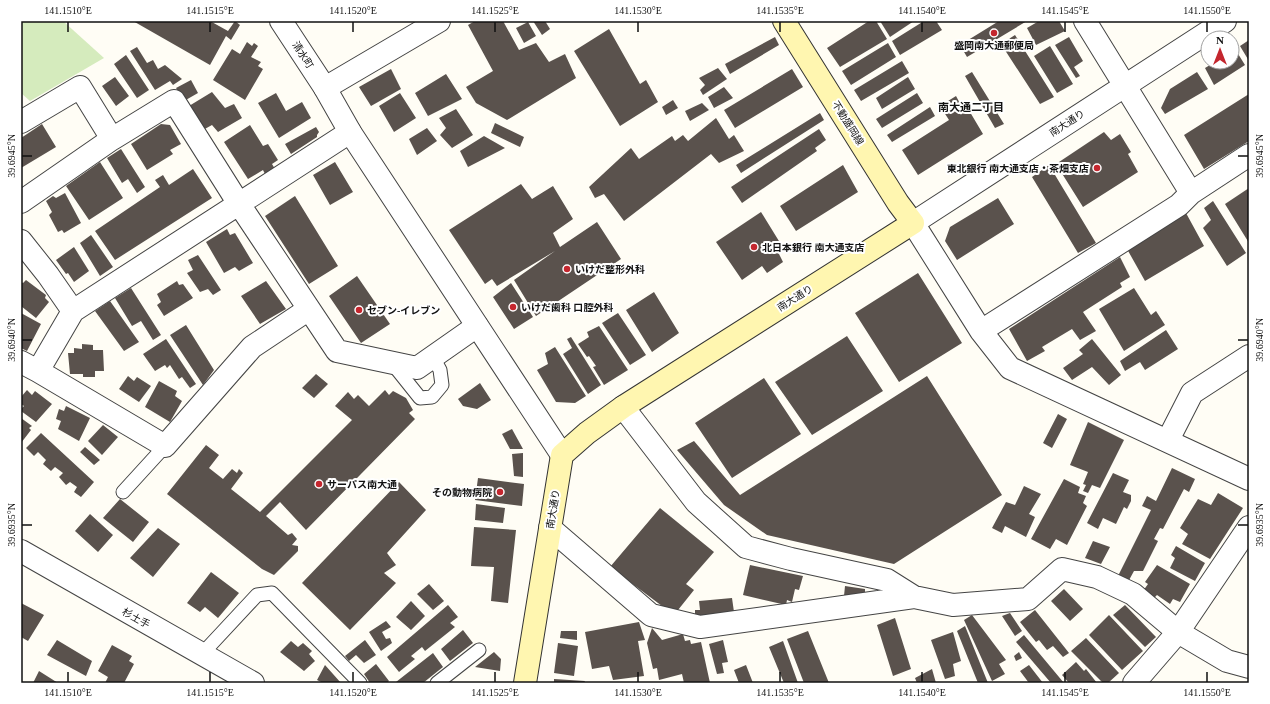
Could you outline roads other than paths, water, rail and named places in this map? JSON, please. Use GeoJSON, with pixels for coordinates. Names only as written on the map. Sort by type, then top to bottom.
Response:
{"type":"FeatureCollection","features":[{"type":"Feature","properties":{"kind":"main road","name":"不動盛岡線"},"geometry":{"type":"LineString","coordinates":[[784,21],[898,203],[913,223]]}},
{"type":"Feature","properties":{"kind":"main road","name":"南大通り"},"geometry":{"type":"LineString","coordinates":[[525,683],[562,455],[587,433],[623,408],[913,223]]}},
{"type":"Feature","properties":{"kind":"street","name":"清水町"},"geometry":{"type":"LineString","coordinates":[[281,21],[325,88],[350,132],[562,455]]}},
{"type":"Feature","properties":{"kind":"street"},"geometry":{"type":"LineString","coordinates":[[325,88],[439,21]]}},
{"type":"Feature","properties":{"kind":"street"},"geometry":{"type":"LineString","coordinates":[[1085,21],[1191,193]]}},
{"type":"Feature","properties":{"kind":"street","name":"南大通り"},"geometry":{"type":"LineString","coordinates":[[913,223],[1225,21]]}},
{"type":"Feature","properties":{"kind":"street"},"geometry":{"type":"LineString","coordinates":[[21,122],[80,87],[112,139]]}},
{"type":"Feature","properties":{"kind":"street"},"geometry":{"type":"LineString","coordinates":[[21,202],[112,139],[174,102],[239,204],[310,309],[337,352],[417,368],[477,326]]}},
{"type":"Feature","properties":{"kind":"street"},"geometry":{"type":"LineString","coordinates":[[310,309],[252,347],[165,446],[30,366],[72,311],[350,132]]}},
{"type":"Feature","properties":{"kind":"street"},"geometry":{"type":"LineString","coordinates":[[981,331],[1179,205],[1191,193],[1249,155]]}},
{"type":"Feature","properties":{"kind":"street"},"geometry":{"type":"LineString","coordinates":[[913,223],[981,331],[1010,368],[1249,478]]}},
{"type":"Feature","properties":{"kind":"street"},"geometry":{"type":"LineString","coordinates":[[21,241],[48,275],[72,311]]}},
{"type":"Feature","properties":{"kind":"street"},"geometry":{"type":"LineString","coordinates":[[1168,440],[1192,393],[1249,356]]}},
{"type":"Feature","properties":{"kind":"street"},"geometry":{"type":"LineString","coordinates":[[623,408],[696,502],[746,547],[790,559],[886,580],[914,597],[953,606],[1028,599],[1062,569],[1097,577],[1133,594],[1178,632],[1227,661],[1249,667]]}},
{"type":"Feature","properties":{"kind":"street"},"geometry":{"type":"LineString","coordinates":[[1134,683],[1178,632],[1249,527]]}},
{"type":"Feature","properties":{"kind":"street"},"geometry":{"type":"LineString","coordinates":[[550,528],[651,615],[700,627],[914,597]]}},
{"type":"Feature","properties":{"kind":"street","name":"杉土手"},"geometry":{"type":"LineString","coordinates":[[21,551],[253,683]]}},
{"type":"Feature","properties":{"kind":"lane"},"geometry":{"type":"LineString","coordinates":[[392,363],[420,398],[432,397],[442,385],[440,370],[433,357]]}},
{"type":"Feature","properties":{"kind":"lane"},"geometry":{"type":"LineString","coordinates":[[123,492],[165,446]]}},
{"type":"Feature","properties":{"kind":"lane"},"geometry":{"type":"LineString","coordinates":[[202,654],[257,595],[272,593],[360,683]]}},
{"type":"Feature","properties":{"kind":"lane"},"geometry":{"type":"LineString","coordinates":[[437,683],[479,650]]}},
{"type":"Feature","properties":{"kind":"place","name":"盛岡南大通郵便局"},"geometry":{"type":"Point","coordinates":[994,33]}},
{"type":"Feature","properties":{"kind":"place","name":"東北銀行 南大通支店・茶畑支店"},"geometry":{"type":"Point","coordinates":[1097,168]}},
{"type":"Feature","properties":{"kind":"place","name":"北日本銀行 南大通支店"},"geometry":{"type":"Point","coordinates":[754,247]}},
{"type":"Feature","properties":{"kind":"place","name":"いけだ整形外科"},"geometry":{"type":"Point","coordinates":[567,269]}},
{"type":"Feature","properties":{"kind":"place","name":"いけだ歯科 口腔外科"},"geometry":{"type":"Point","coordinates":[513,307]}},
{"type":"Feature","properties":{"kind":"place","name":"セブン-イレブン"},"geometry":{"type":"Point","coordinates":[359,310]}},
{"type":"Feature","properties":{"kind":"place","name":"サーパス南大通"},"geometry":{"type":"Point","coordinates":[319,484]}},
{"type":"Feature","properties":{"kind":"place","name":"その動物病院"},"geometry":{"type":"Point","coordinates":[500,492]}},
{"type":"Feature","properties":{"kind":"district","name":"南大通二丁目"},"geometry":{"type":"Point","coordinates":[971,107]}}]}
